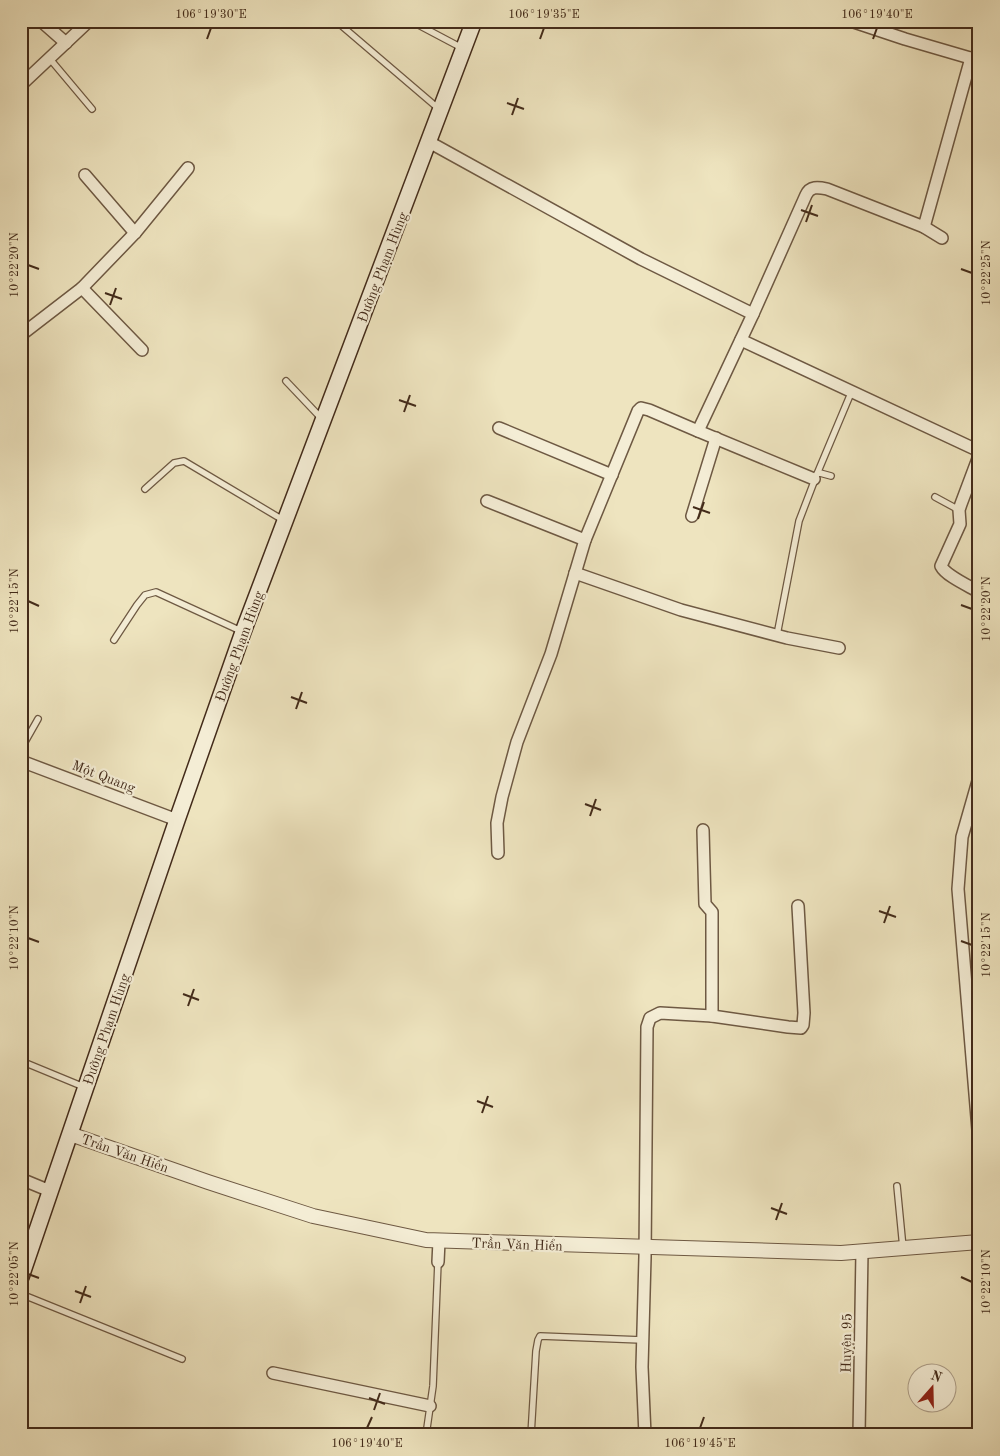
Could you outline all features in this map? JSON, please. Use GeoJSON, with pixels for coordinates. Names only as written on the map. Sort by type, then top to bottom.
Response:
{"type":"FeatureCollection","features":[{"type":"Feature","properties":{"kind":"main road","name":"Đường Phạm Hùng"},"geometry":{"type":"LineString","coordinates":[[21,1277],[243,632],[442,111],[474,21]]}},
{"type":"Feature","properties":{"kind":"street"},"geometry":{"type":"LineString","coordinates":[[41,21],[66,43]]}},
{"type":"Feature","properties":{"kind":"street"},"geometry":{"type":"LineString","coordinates":[[21,85],[89,21]]}},
{"type":"Feature","properties":{"kind":"street"},"geometry":{"type":"LineString","coordinates":[[851,21],[873,25],[975,59],[924,228]]}},
{"type":"Feature","properties":{"kind":"street"},"geometry":{"type":"LineString","coordinates":[[429,142],[641,259],[753,314]]}},
{"type":"Feature","properties":{"kind":"street"},"geometry":{"type":"LineString","coordinates":[[21,335],[82,288],[135,233],[188,168]]}},
{"type":"Feature","properties":{"kind":"street"},"geometry":{"type":"LineString","coordinates":[[85,175],[135,233]]}},
{"type":"Feature","properties":{"kind":"street"},"geometry":{"type":"LineString","coordinates":[[698,431],[806,195],[810,190],[814,187],[827,189],[924,228],[942,238]]}},
{"type":"Feature","properties":{"kind":"street"},"geometry":{"type":"LineString","coordinates":[[82,288],[142,350]]}},
{"type":"Feature","properties":{"kind":"street"},"geometry":{"type":"LineString","coordinates":[[740,340],[979,451]]}},
{"type":"Feature","properties":{"kind":"street"},"geometry":{"type":"LineString","coordinates":[[498,852],[497,823],[511,761],[551,654],[585,540],[638,411],[641,408],[650,410],[698,431],[815,476]]}},
{"type":"Feature","properties":{"kind":"street"},"geometry":{"type":"LineString","coordinates":[[499,428],[612,475]]}},
{"type":"Feature","properties":{"kind":"street"},"geometry":{"type":"LineString","coordinates":[[692,516],[716,438]]}},
{"type":"Feature","properties":{"kind":"street"},"geometry":{"type":"LineString","coordinates":[[979,456],[959,510],[960,524],[941,566],[948,574],[979,592]]}},
{"type":"Feature","properties":{"kind":"street"},"geometry":{"type":"LineString","coordinates":[[487,501],[585,540]]}},
{"type":"Feature","properties":{"kind":"street"},"geometry":{"type":"LineString","coordinates":[[575,573],[681,610],[777,635],[840,648]]}},
{"type":"Feature","properties":{"kind":"street","name":"Một Quang"},"geometry":{"type":"LineString","coordinates":[[21,761],[177,820]]}},
{"type":"Feature","properties":{"kind":"street"},"geometry":{"type":"LineString","coordinates":[[978,781],[962,837],[958,889],[979,1142]]}},
{"type":"Feature","properties":{"kind":"street"},"geometry":{"type":"LineString","coordinates":[[703,830],[705,904],[712,914],[712,1016]]}},
{"type":"Feature","properties":{"kind":"street"},"geometry":{"type":"LineString","coordinates":[[645,1435],[642,1340],[645,1256],[647,1028],[650,1018],[660,1013],[712,1016],[798,1028],[803,1025],[798,906]]}},
{"type":"Feature","properties":{"kind":"street","name":"Trần Văn Hiển"},"geometry":{"type":"LineString","coordinates":[[70,1134],[204,1181],[313,1216],[426,1240],[439,1252],[645,1256],[841,1253],[979,1242]]}},
{"type":"Feature","properties":{"kind":"street"},"geometry":{"type":"LineString","coordinates":[[21,1179],[50,1191]]}},
{"type":"Feature","properties":{"kind":"street","name":"Huyện 95"},"geometry":{"type":"LineString","coordinates":[[859,1435],[862,1251]]}},
{"type":"Feature","properties":{"kind":"street"},"geometry":{"type":"LineString","coordinates":[[273,1373],[430,1406]]}},
{"type":"Feature","properties":{"kind":"lane"},"geometry":{"type":"LineString","coordinates":[[336,21],[442,111]]}},
{"type":"Feature","properties":{"kind":"lane"},"geometry":{"type":"LineString","coordinates":[[411,21],[464,49]]}},
{"type":"Feature","properties":{"kind":"lane"},"geometry":{"type":"LineString","coordinates":[[50,59],[92,109]]}},
{"type":"Feature","properties":{"kind":"lane"},"geometry":{"type":"LineString","coordinates":[[286,380],[323,421]]}},
{"type":"Feature","properties":{"kind":"lane"},"geometry":{"type":"LineString","coordinates":[[777,635],[799,521],[815,476],[851,393]]}},
{"type":"Feature","properties":{"kind":"lane"},"geometry":{"type":"LineString","coordinates":[[145,488],[174,463],[184,461],[285,522]]}},
{"type":"Feature","properties":{"kind":"lane"},"geometry":{"type":"LineString","coordinates":[[815,476],[820,473],[831,476]]}},
{"type":"Feature","properties":{"kind":"lane"},"geometry":{"type":"LineString","coordinates":[[935,497],[959,510]]}},
{"type":"Feature","properties":{"kind":"lane"},"geometry":{"type":"LineString","coordinates":[[114,640],[137,605],[145,596],[156,592],[243,632]]}},
{"type":"Feature","properties":{"kind":"lane"},"geometry":{"type":"LineString","coordinates":[[21,749],[38,719]]}},
{"type":"Feature","properties":{"kind":"lane"},"geometry":{"type":"LineString","coordinates":[[21,1060],[86,1087]]}},
{"type":"Feature","properties":{"kind":"lane"},"geometry":{"type":"LineString","coordinates":[[896,1186],[903,1248]]}},
{"type":"Feature","properties":{"kind":"lane"},"geometry":{"type":"LineString","coordinates":[[426,1435],[433,1386],[439,1252]]}},
{"type":"Feature","properties":{"kind":"lane"},"geometry":{"type":"LineString","coordinates":[[21,1294],[182,1359]]}},
{"type":"Feature","properties":{"kind":"lane"},"geometry":{"type":"LineString","coordinates":[[531,1435],[535,1364],[539,1338],[542,1335],[642,1340]]}}]}
